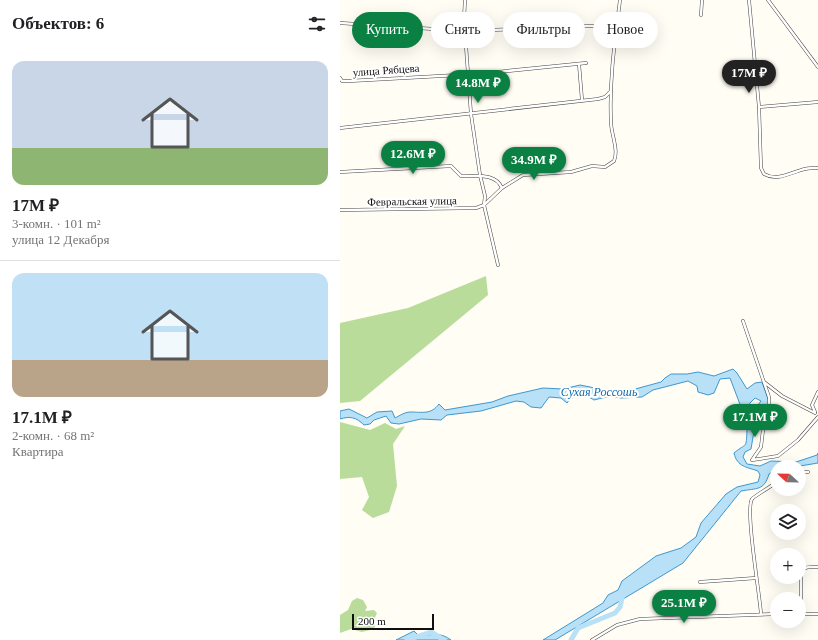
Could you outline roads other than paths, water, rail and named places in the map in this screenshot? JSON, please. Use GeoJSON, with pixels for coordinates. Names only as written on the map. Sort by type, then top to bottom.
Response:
{"type":"FeatureCollection","features":[{"type":"Feature","properties":{"kind":"street"},"geometry":{"type":"LineString","coordinates":[[465,0],[465,12]]}},
{"type":"Feature","properties":{"kind":"street"},"geometry":{"type":"LineString","coordinates":[[618,12],[620,0]]}},
{"type":"Feature","properties":{"kind":"street"},"geometry":{"type":"LineString","coordinates":[[701,15],[702,0]]}},
{"type":"Feature","properties":{"kind":"street"},"geometry":{"type":"LineString","coordinates":[[749,0],[759,107],[761,168],[764,174],[768,177],[778,177],[804,169],[818,168]]}},
{"type":"Feature","properties":{"kind":"street"},"geometry":{"type":"LineString","coordinates":[[768,0],[818,67]]}},
{"type":"Feature","properties":{"kind":"street"},"geometry":{"type":"LineString","coordinates":[[340,23],[431,28]]}},
{"type":"Feature","properties":{"kind":"street"},"geometry":{"type":"LineString","coordinates":[[495,29],[593,25]]}},
{"type":"Feature","properties":{"kind":"street"},"geometry":{"type":"LineString","coordinates":[[467,48],[471,114],[480,175],[485,196],[484,205],[498,265]]}},
{"type":"Feature","properties":{"kind":"street"},"geometry":{"type":"LineString","coordinates":[[484,205],[502,188],[524,175],[571,172],[592,166],[605,167],[612,164],[616,157],[611,122],[611,90],[615,48]]}},
{"type":"Feature","properties":{"kind":"street","name":"улица Рябцева"},"geometry":{"type":"LineString","coordinates":[[340,78],[342,81],[349,81],[469,74],[586,63]]}},
{"type":"Feature","properties":{"kind":"street"},"geometry":{"type":"LineString","coordinates":[[579,64],[582,100]]}},
{"type":"Feature","properties":{"kind":"street"},"geometry":{"type":"LineString","coordinates":[[340,128],[471,114],[605,97],[611,90]]}},
{"type":"Feature","properties":{"kind":"street"},"geometry":{"type":"LineString","coordinates":[[759,107],[818,102]]}},
{"type":"Feature","properties":{"kind":"street"},"geometry":{"type":"LineString","coordinates":[[340,172],[451,166],[461,176],[480,175],[500,182],[502,188]]}},
{"type":"Feature","properties":{"kind":"street","name":"Февральская улица"},"geometry":{"type":"LineString","coordinates":[[340,210],[476,208],[484,205]]}},
{"type":"Feature","properties":{"kind":"street"},"geometry":{"type":"LineString","coordinates":[[742,321],[769,397],[770,419],[763,430],[761,446],[752,460],[778,456],[798,440],[818,417]]}},
{"type":"Feature","properties":{"kind":"street"},"geometry":{"type":"LineString","coordinates":[[763,382],[782,396],[816,413],[812,405],[818,392]]}},
{"type":"Feature","properties":{"kind":"street"},"geometry":{"type":"LineString","coordinates":[[761,614],[759,589],[756,578],[751,502],[754,496],[764,492],[770,487]]}},
{"type":"Feature","properties":{"kind":"street"},"geometry":{"type":"LineString","coordinates":[[806,568],[818,567]]}},
{"type":"Feature","properties":{"kind":"street"},"geometry":{"type":"LineString","coordinates":[[700,582],[756,578]]}},
{"type":"Feature","properties":{"kind":"street"},"geometry":{"type":"LineString","coordinates":[[592,640],[616,625],[640,619],[770,614]]}},
{"type":"Feature","properties":{"kind":"street"},"geometry":{"type":"LineString","coordinates":[[806,614],[818,614]]}},
{"type":"Feature","properties":{"kind":"water","name":"Сухая Россошь"},"geometry":{"type":"Polygon","coordinates":[[[733,369],[747,389],[755,383],[762,382],[769,402],[765,414],[767,421],[754,431],[751,449],[745,452],[743,457],[747,464],[760,466],[770,461],[770,474],[765,483],[756,489],[741,491],[683,563],[555,640],[543,640],[603,603],[608,595],[618,590],[622,581],[656,556],[681,548],[696,537],[701,523],[726,494],[737,487],[758,482],[760,475],[758,471],[740,464],[735,458],[734,453],[745,445],[747,430],[762,417],[756,413],[753,407],[757,406],[761,401],[755,398],[747,409],[741,407],[730,378],[720,379],[714,393],[708,395],[698,392],[697,386],[688,381],[653,390],[642,397],[621,398],[610,396],[594,400],[579,396],[572,398],[567,403],[561,398],[549,397],[541,408],[531,407],[524,402],[516,401],[481,411],[447,415],[441,420],[421,419],[399,424],[391,423],[386,416],[374,420],[370,424],[364,425],[353,418],[340,419],[340,411],[349,409],[367,418],[377,412],[392,411],[395,418],[408,412],[433,410],[439,404],[445,410],[492,402],[508,396],[543,388],[563,389],[580,385],[605,390],[628,391],[661,382],[671,374],[698,372],[714,376],[733,369]]]}},
{"type":"Feature","properties":{"kind":"water"},"geometry":{"type":"Polygon","coordinates":[[[818,453],[818,463],[806,465],[806,460],[802,460],[817,455],[818,453]]]}},
{"type":"Feature","properties":{"kind":"water"},"geometry":{"type":"Polygon","coordinates":[[[414,631],[420,637],[436,634],[451,640],[396,640],[414,631]]]}},
{"type":"Feature","properties":{"kind":"waterway"},"geometry":{"type":"LineString","coordinates":[[571,640],[578,628],[615,613],[620,607],[623,594]]}},
{"type":"Feature","properties":{"kind":"waterway"},"geometry":{"type":"LineString","coordinates":[[407,640],[431,632],[444,640]]}}]}
